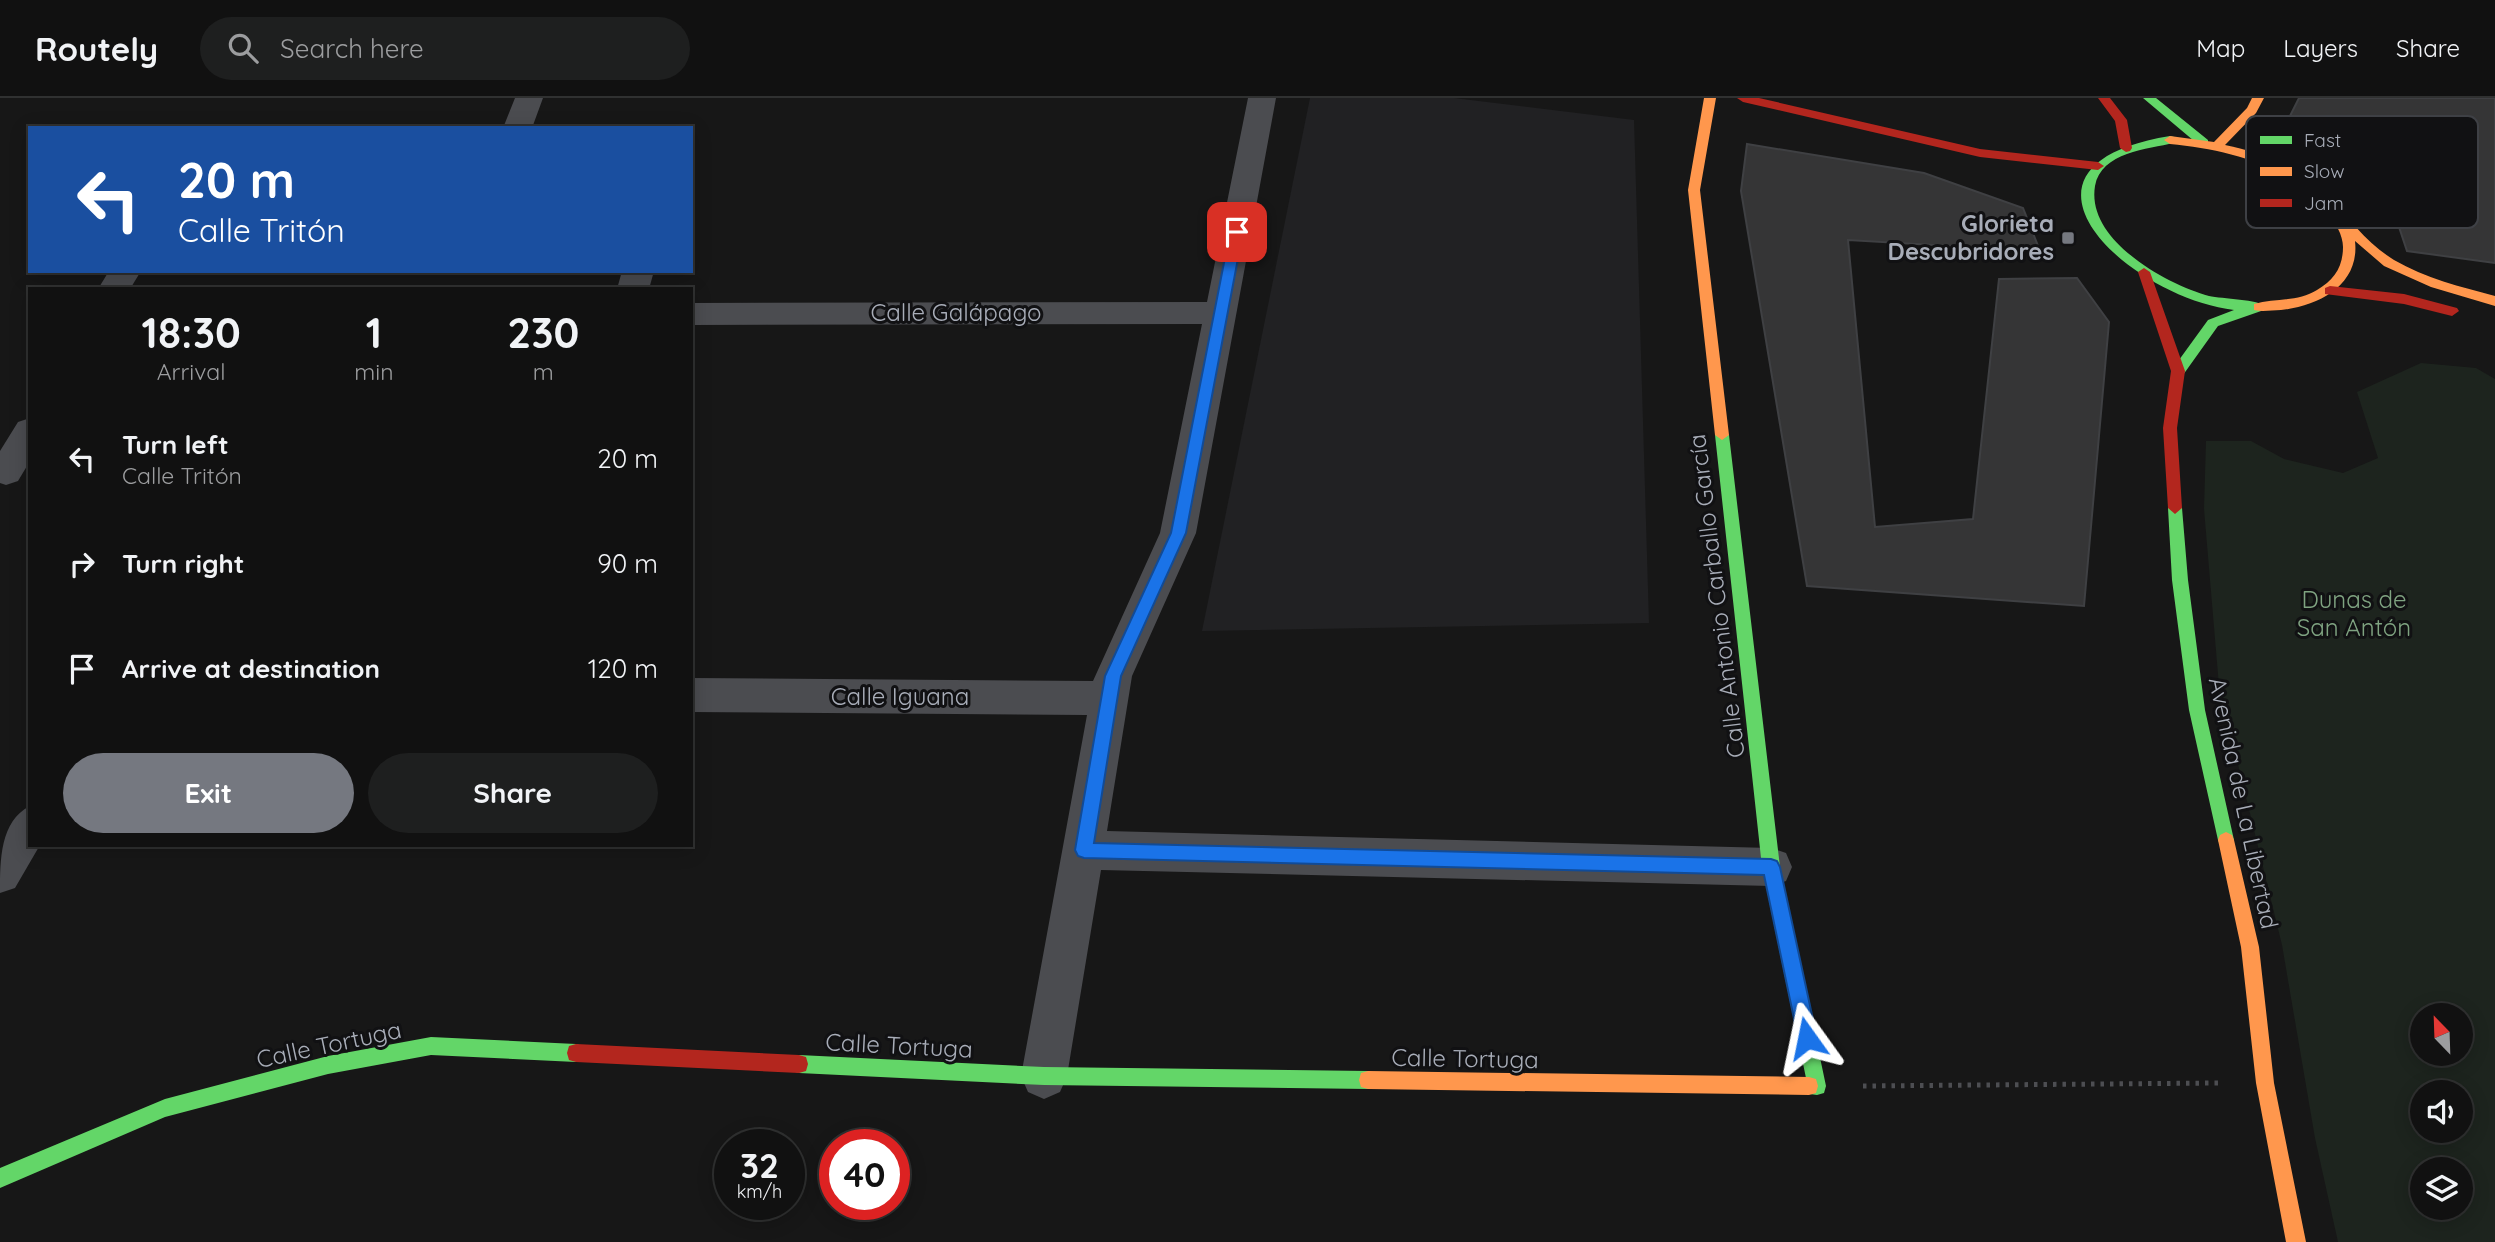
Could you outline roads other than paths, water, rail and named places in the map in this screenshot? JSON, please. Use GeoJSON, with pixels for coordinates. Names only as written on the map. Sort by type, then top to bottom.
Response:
{"type":"FeatureCollection","features":[{"type":"Feature","properties":{"kind":"street"},"geometry":{"type":"LineString","coordinates":[[518,126],[529,98]]}},
{"type":"Feature","properties":{"kind":"street"},"geometry":{"type":"LineString","coordinates":[[1044,1076],[1113,676],[1178,533],[1262,98]]}},
{"type":"Feature","properties":{"kind":"street","name":"Calle Antonio Carballo García"},"geometry":{"type":"LineString","coordinates":[[1710,98],[1694,190],[1771,867],[1817,1086]]}},
{"type":"Feature","properties":{"kind":"street"},"geometry":{"type":"LineString","coordinates":[[1743,98],[1980,153],[2098,166]]}},
{"type":"Feature","properties":{"kind":"street"},"geometry":{"type":"LineString","coordinates":[[2104,98],[2117,111],[2125,131],[2126,148]]}},
{"type":"Feature","properties":{"kind":"street"},"geometry":{"type":"LineString","coordinates":[[2149,98],[2211,144]]}},
{"type":"Feature","properties":{"kind":"street"},"geometry":{"type":"LineString","coordinates":[[2211,144],[2255,104]]}},
{"type":"Feature","properties":{"kind":"street"},"geometry":{"type":"LineString","coordinates":[[2246,145],[2170,140],[2126,148],[2098,166],[2090,180],[2087,195],[2090,212],[2109,243],[2144,272],[2197,296],[2254,307],[2283,306],[2309,301],[2330,291],[2343,277],[2350,261],[2350,243],[2344,228]]}},
{"type":"Feature","properties":{"kind":"street"},"geometry":{"type":"LineString","coordinates":[[1980,153],[2029,177]]}},
{"type":"Feature","properties":{"kind":"street"},"geometry":{"type":"LineString","coordinates":[[2072,201],[2090,212]]}},
{"type":"Feature","properties":{"kind":"street"},"geometry":{"type":"LineString","coordinates":[[2348,228],[2389,263],[2436,285],[2495,301]]}},
{"type":"Feature","properties":{"kind":"street","name":"Avenida de La Libertad"},"geometry":{"type":"LineString","coordinates":[[2144,272],[2178,371],[2171,428],[2180,580],[2197,710],[2250,947],[2265,1083],[2296,1242]]}},
{"type":"Feature","properties":{"kind":"street"},"geometry":{"type":"LineString","coordinates":[[2330,291],[2404,299],[2469,316]]}},
{"type":"Feature","properties":{"kind":"street","name":"Avenida de La Libertad"},"geometry":{"type":"LineString","coordinates":[[2178,371],[2213,323],[2254,307]]}},
{"type":"Feature","properties":{"kind":"street","name":"Calle Galápago"},"geometry":{"type":"LineString","coordinates":[[693,314],[1221,313]]}},
{"type":"Feature","properties":{"kind":"street"},"geometry":{"type":"LineString","coordinates":[[12,471],[28,436]]}},
{"type":"Feature","properties":{"kind":"street","name":"Calle Iguana"},"geometry":{"type":"LineString","coordinates":[[693,695],[1110,698]]}},
{"type":"Feature","properties":{"kind":"street"},"geometry":{"type":"LineString","coordinates":[[0,874],[28,828]]}},
{"type":"Feature","properties":{"kind":"street"},"geometry":{"type":"LineString","coordinates":[[1084,850],[1771,867]]}},
{"type":"Feature","properties":{"kind":"street","name":"Calle Tortuga"},"geometry":{"type":"LineString","coordinates":[[0,1178],[165,1108],[328,1065],[431,1046],[1044,1076],[1817,1086]]}},
{"type":"Feature","properties":{"kind":"place","name":"Glorieta Descubridores"},"geometry":{"type":"Point","coordinates":[2068,238]}},
{"type":"Feature","properties":{"kind":"park label","name":"Dunas de San Antón"},"geometry":{"type":"Point","coordinates":[2354,614]}}]}
